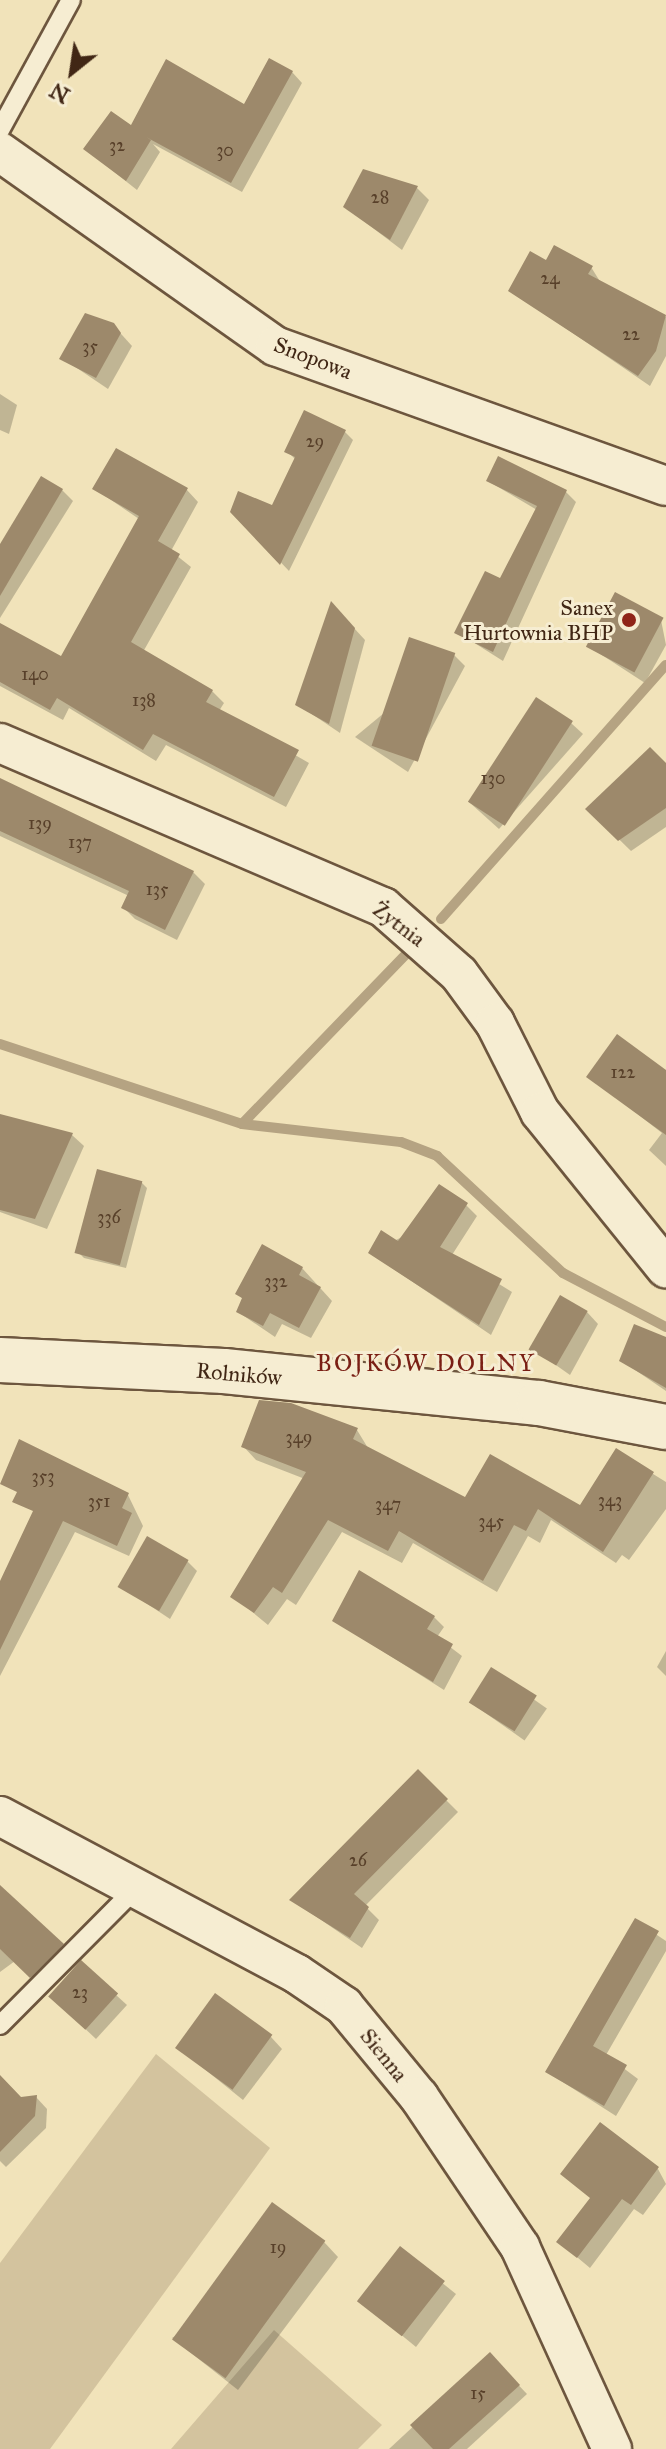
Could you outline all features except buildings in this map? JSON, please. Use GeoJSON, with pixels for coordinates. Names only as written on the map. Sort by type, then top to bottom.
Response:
{"type":"FeatureCollection","features":[{"type":"Feature","properties":{"kind":"street","name":"Snopowa"},"geometry":{"type":"LineString","coordinates":[[0,152],[275,346],[666,486]]}},
{"type":"Feature","properties":{"kind":"street","name":"Żytnia"},"geometry":{"type":"LineString","coordinates":[[0,743],[383,907],[459,974],[495,1023],[540,1112],[666,1268]]}},
{"type":"Feature","properties":{"kind":"street","name":"Rolników"},"geometry":{"type":"LineString","coordinates":[[0,1360],[224,1371],[539,1403],[666,1427]]}},
{"type":"Feature","properties":{"kind":"street","name":"Sienna"},"geometry":{"type":"LineString","coordinates":[[0,1816],[136,1888],[344,2006],[419,2097],[520,2247],[612,2449]]}},
{"type":"Feature","properties":{"kind":"lane"},"geometry":{"type":"LineString","coordinates":[[0,130],[71,0]]}},
{"type":"Feature","properties":{"kind":"lane"},"geometry":{"type":"LineString","coordinates":[[0,2025],[136,1888]]}},
{"type":"Feature","properties":{"kind":"shaded area"},"geometry":{"type":"Polygon","coordinates":[[[156,2054],[270,2148],[50,2449],[0,2449],[0,2263],[156,2054]]]}},
{"type":"Feature","properties":{"kind":"shaded area"},"geometry":{"type":"Polygon","coordinates":[[[274,2330],[382,2425],[358,2449],[171,2449],[274,2330]]]}},
{"type":"Feature","properties":{"kind":"waterway"},"geometry":{"type":"LineString","coordinates":[[441,919],[666,665]]}},
{"type":"Feature","properties":{"kind":"waterway"},"geometry":{"type":"LineString","coordinates":[[242,1124],[405,955]]}},
{"type":"Feature","properties":{"kind":"waterway"},"geometry":{"type":"LineString","coordinates":[[0,1044],[242,1124],[401,1142],[437,1156],[563,1273],[666,1327]]}},
{"type":"Feature","properties":{"kind":"place","name":"Sanex Hurtownia BHP"},"geometry":{"type":"Point","coordinates":[629,620]}},
{"type":"Feature","properties":{"kind":"district","name":"BOJKÓW DOLNY"},"geometry":{"type":"Point","coordinates":[426,1364]}}]}
